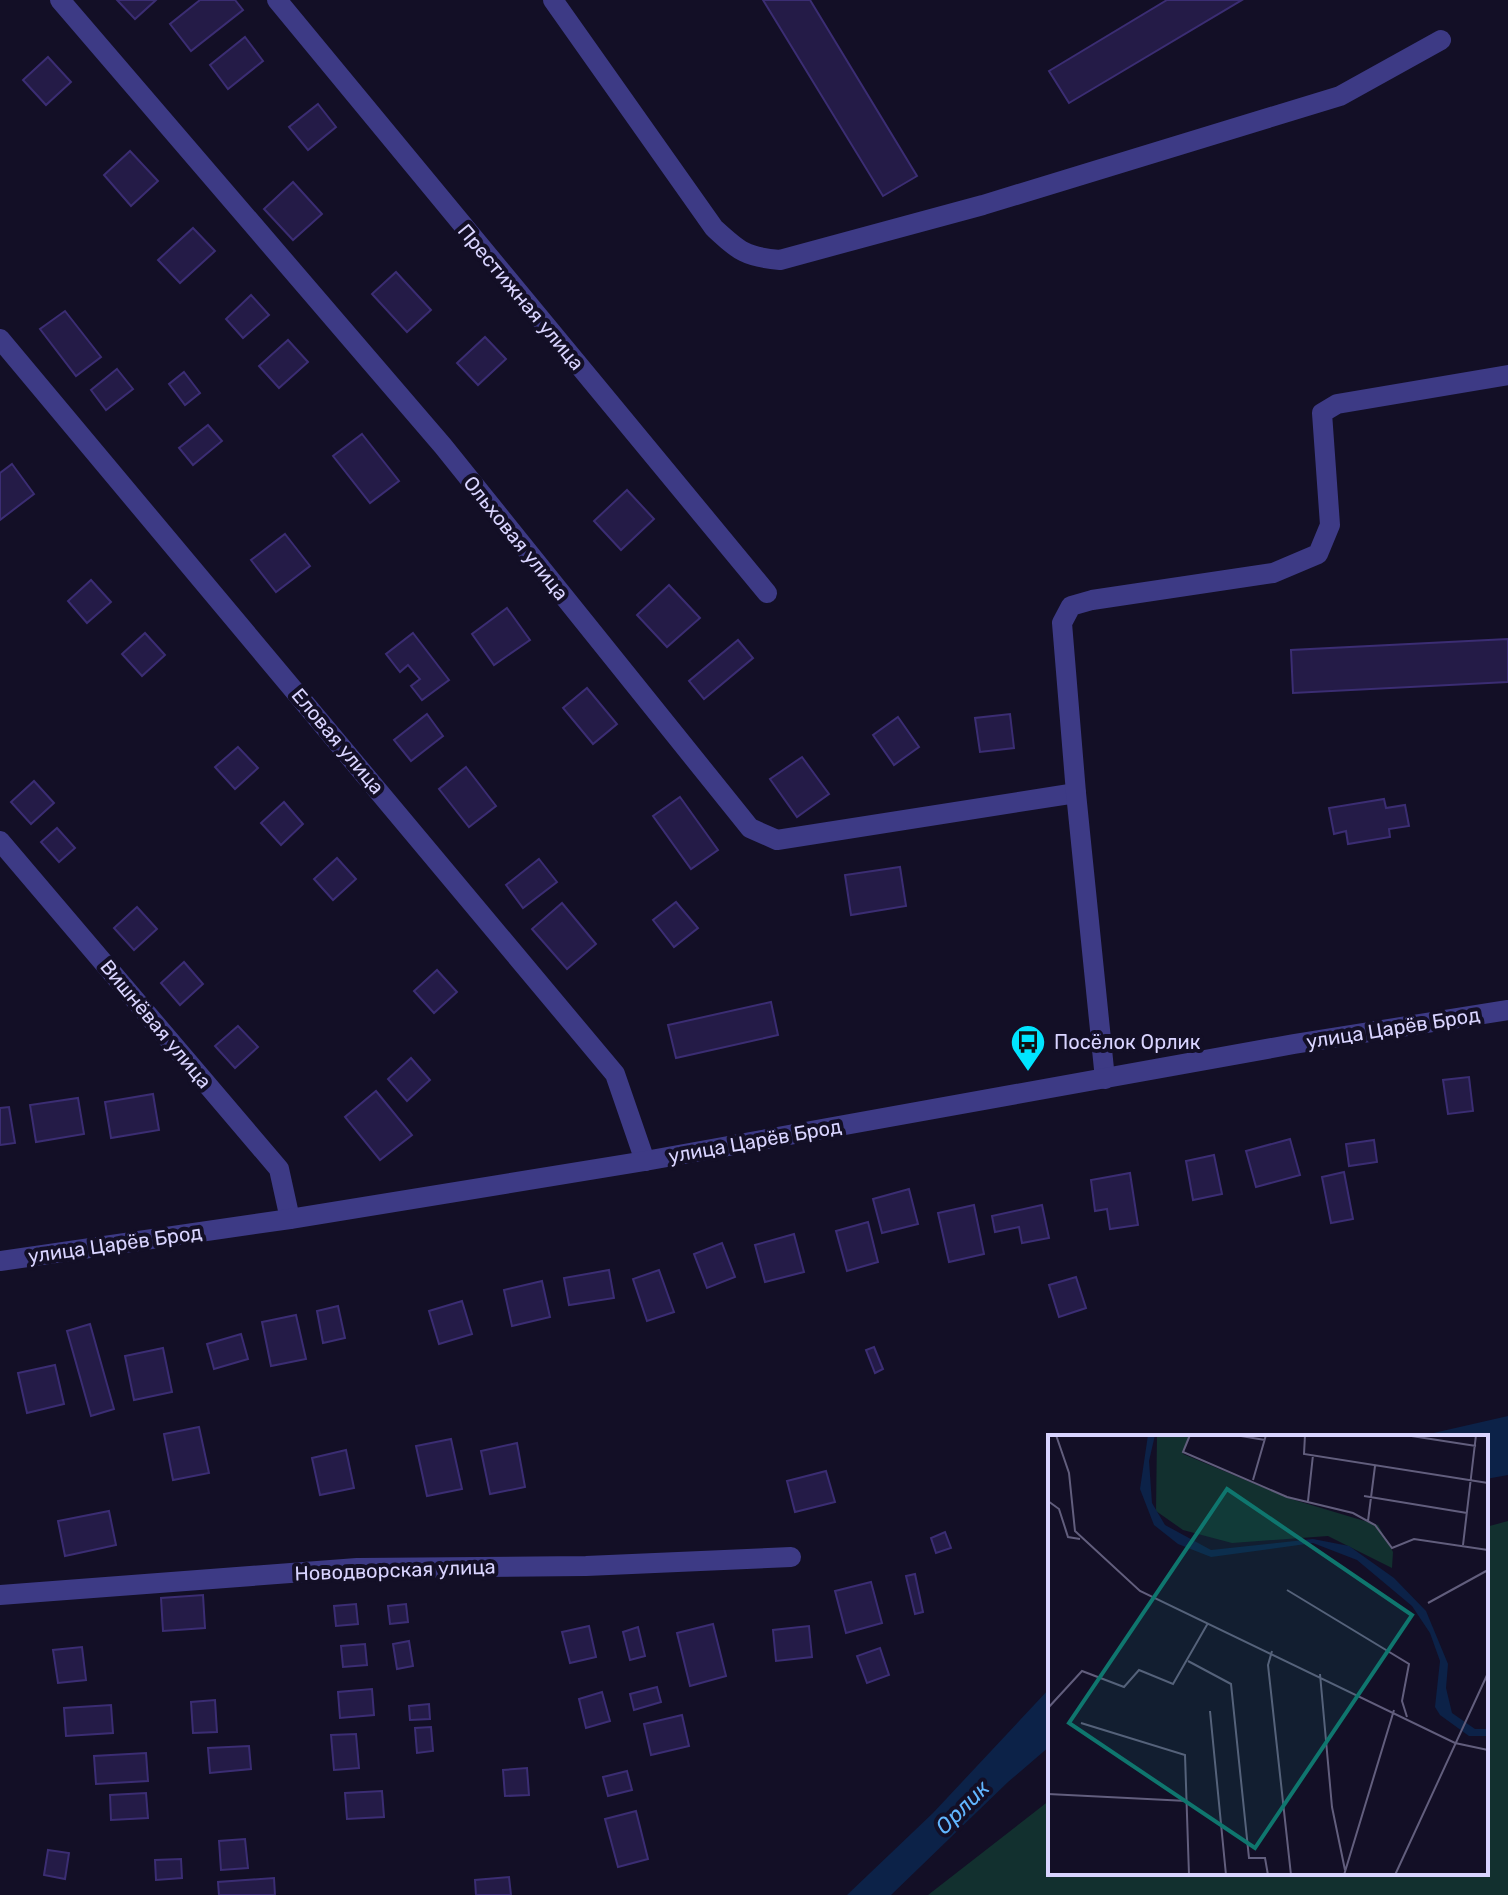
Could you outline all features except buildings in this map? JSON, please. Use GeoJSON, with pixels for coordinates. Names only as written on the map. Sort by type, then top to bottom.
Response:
{"type":"FeatureCollection","features":[{"type":"Feature","properties":{"kind":"street","name":"Ольховая улица"},"geometry":{"type":"LineString","coordinates":[[60,0],[443,446],[750,828],[777,840],[1076,793]]}},
{"type":"Feature","properties":{"kind":"street","name":"Престижная улица"},"geometry":{"type":"LineString","coordinates":[[277,0],[767,593]]}},
{"type":"Feature","properties":{"kind":"street"},"geometry":{"type":"LineString","coordinates":[[561,3],[714,228],[740,252],[780,260],[983,205],[1340,96],[1441,40]]}},
{"type":"Feature","properties":{"kind":"street","name":"Еловая улица"},"geometry":{"type":"LineString","coordinates":[[0,339],[615,1074],[645,1161]]}},
{"type":"Feature","properties":{"kind":"street"},"geometry":{"type":"LineString","coordinates":[[1105,1079],[1062,623],[1071,606],[1092,600],[1273,573],[1318,554],[1330,525],[1322,413],[1337,404],[1508,375]]}},
{"type":"Feature","properties":{"kind":"street","name":"Вишнёвая улица"},"geometry":{"type":"LineString","coordinates":[[0,841],[279,1169],[290,1219]]}},
{"type":"Feature","properties":{"kind":"street","name":"улица Царёв Брод"},"geometry":{"type":"LineString","coordinates":[[0,1261],[290,1219],[645,1161],[1294,1044],[1508,1010]]}},
{"type":"Feature","properties":{"kind":"street","name":"Новодворская улица"},"geometry":{"type":"LineString","coordinates":[[0,1595],[357,1568],[586,1566],[791,1557]]}},
{"type":"Feature","properties":{"kind":"green space"},"geometry":{"type":"Polygon","coordinates":[[[1508,1521],[1508,1895],[928,1895],[1048,1802],[1048,1875],[1488,1875],[1488,1526],[1508,1521]]]}},
{"type":"Feature","properties":{"kind":"water"},"geometry":{"type":"Polygon","coordinates":[[[1508,1416],[1508,1475],[1488,1479],[1488,1435],[1425,1435],[1508,1416]]]}},
{"type":"Feature","properties":{"kind":"water","name":"Орлик"},"geometry":{"type":"Polygon","coordinates":[[[1048,1690],[1048,1748],[891,1895],[847,1895],[933,1813],[1048,1690]]]}},
{"type":"Feature","properties":{"kind":"place","name":"Посёлок Орлик"},"geometry":{"type":"Point","coordinates":[1028,1073]}}]}
